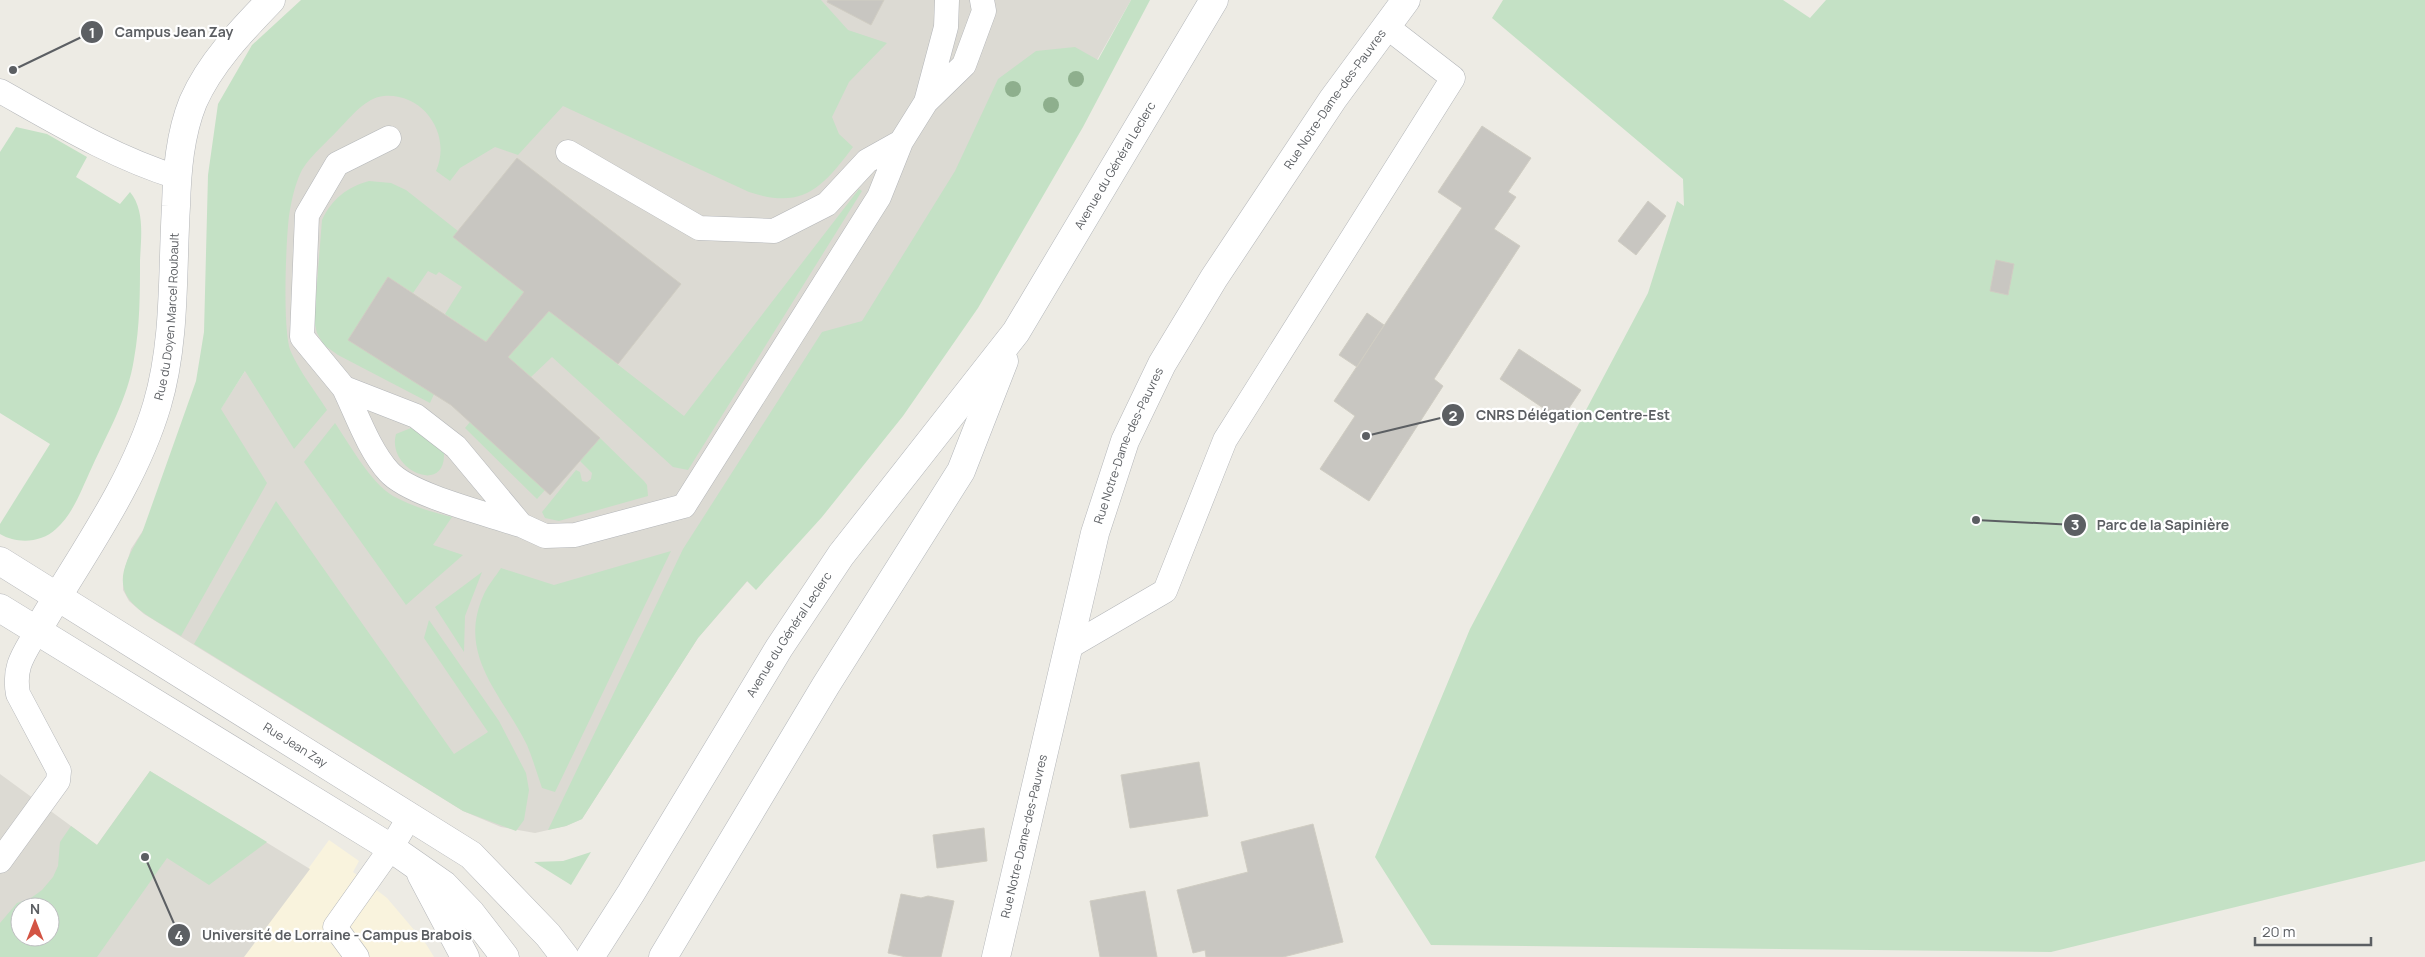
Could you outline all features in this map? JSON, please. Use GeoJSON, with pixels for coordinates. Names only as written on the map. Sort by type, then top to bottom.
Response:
{"type":"FeatureCollection","features":[{"type":"Feature","properties":{"kind":"street","name":"Rue du Doyen Marcel Roubault"},"geometry":{"type":"LineString","coordinates":[[37,631],[116,499],[138,453],[157,405],[169,355],[177,177],[184,134],[193,101],[238,33],[271,0]]}},
{"type":"Feature","properties":{"kind":"street","name":"Avenue du Général Leclerc"},"geometry":{"type":"LineString","coordinates":[[590,957],[672,826],[779,648],[841,555],[1016,332],[1214,0]]}},
{"type":"Feature","properties":{"kind":"street","name":"Rue Notre-Dame-des-Pauvres"},"geometry":{"type":"LineString","coordinates":[[996,957],[1095,533],[1125,441],[1162,364],[1214,278],[1327,107],[1406,0]]}},
{"type":"Feature","properties":{"kind":"street","name":"Avenue du Général Leclerc"},"geometry":{"type":"LineString","coordinates":[[664,957],[826,685],[961,471],[1016,332]]}},
{"type":"Feature","properties":{"kind":"street","name":"Rue Jean Zay"},"geometry":{"type":"LineString","coordinates":[[0,561],[471,855],[548,935],[565,957]]}},
{"type":"Feature","properties":{"kind":"street"},"geometry":{"type":"LineString","coordinates":[[0,608],[391,848],[444,885],[471,913],[506,957]]}},
{"type":"Feature","properties":{"kind":"street"},"geometry":{"type":"LineString","coordinates":[[416,866],[465,957]]}},
{"type":"Feature","properties":{"kind":"lane"},"geometry":{"type":"LineString","coordinates":[[926,102],[946,27],[948,0]]}},
{"type":"Feature","properties":{"kind":"lane"},"geometry":{"type":"LineString","coordinates":[[389,138],[337,164],[306,215],[302,337],[344,388],[374,448],[389,472],[409,488],[521,525],[545,536],[576,535],[684,506],[879,197],[901,142],[926,102],[964,65],[984,11],[982,0]]}},
{"type":"Feature","properties":{"kind":"lane"},"geometry":{"type":"LineString","coordinates":[[1069,647],[1165,591],[1225,440],[1453,78],[1387,27]]}},
{"type":"Feature","properties":{"kind":"lane"},"geometry":{"type":"LineString","coordinates":[[0,91],[102,146],[152,170],[177,177]]}},
{"type":"Feature","properties":{"kind":"lane"},"geometry":{"type":"LineString","coordinates":[[568,152],[699,228],[774,231],[827,204],[867,161],[901,142]]}},
{"type":"Feature","properties":{"kind":"lane"},"geometry":{"type":"LineString","coordinates":[[344,388],[416,416],[431,427],[456,447],[521,525]]}},
{"type":"Feature","properties":{"kind":"lane"},"geometry":{"type":"LineString","coordinates":[[3,852],[58,781],[59,771],[18,694],[16,681],[16,668],[37,631]]}},
{"type":"Feature","properties":{"kind":"lane"},"geometry":{"type":"LineString","coordinates":[[357,957],[335,927],[391,848],[410,816]]}},
{"type":"Feature","properties":{"kind":"shaded area"},"geometry":{"type":"Polygon","coordinates":[[[820,0],[1131,0],[1097,60],[803,517],[698,638],[582,819],[566,826],[535,833],[501,827],[463,811],[144,614],[129,601],[123,590],[124,571],[131,549],[245,371],[276,170],[367,81],[820,0]]]}},
{"type":"Feature","properties":{"kind":"shaded area"},"geometry":{"type":"Polygon","coordinates":[[[150,771],[310,869],[244,957],[0,957],[0,774],[97,845],[150,771]]]}},
{"type":"Feature","properties":{"kind":"shaded area"},"geometry":{"type":"Polygon","coordinates":[[[329,840],[359,861],[353,872],[387,898],[426,944],[434,957],[244,957],[329,840]]]}},
{"type":"Feature","properties":{"kind":"green space"},"geometry":{"type":"Polygon","coordinates":[[[301,0],[821,0],[848,30],[887,43],[849,82],[832,117],[839,134],[853,147],[821,184],[810,192],[784,198],[768,197],[749,192],[563,106],[518,155],[495,147],[460,168],[450,181],[436,171],[440,157],[440,144],[437,131],[431,119],[422,109],[411,101],[398,97],[384,96],[371,100],[359,109],[318,150],[304,167],[295,188],[289,216],[286,286],[288,341],[291,352],[299,367],[327,410],[294,449],[245,371],[221,409],[267,483],[181,636],[147,616],[135,606],[127,596],[123,585],[124,571],[130,554],[142,533],[196,381],[204,332],[208,175],[218,104],[252,45],[301,0]]]}},
{"type":"Feature","properties":{"kind":"green space"},"geometry":{"type":"Polygon","coordinates":[[[1131,0],[1150,0],[1083,127],[978,308],[903,416],[822,517],[756,590],[747,581],[698,638],[582,819],[566,826],[548,830],[683,549],[822,332],[862,321],[955,171],[998,79],[1036,51],[1075,47],[1098,60],[1131,0]]]}},
{"type":"Feature","properties":{"kind":"green space"},"geometry":{"type":"Polygon","coordinates":[[[1503,0],[1783,0],[1810,18],[1826,0],[2425,0],[2425,861],[2051,952],[1431,945],[1375,857],[1470,629],[1648,293],[1677,201],[1684,206],[1683,179],[1492,18],[1503,0]]]}},
{"type":"Feature","properties":{"kind":"green space"},"geometry":{"type":"Polygon","coordinates":[[[16,127],[47,134],[87,157],[76,177],[120,204],[130,192],[138,207],[141,224],[139,322],[131,373],[122,401],[111,428],[68,516],[50,534],[36,539],[21,541],[0,534],[0,524],[50,444],[0,413],[0,152],[16,127]]]}},
{"type":"Feature","properties":{"kind":"green space"},"geometry":{"type":"Polygon","coordinates":[[[369,181],[391,183],[406,190],[458,231],[524,292],[486,342],[445,314],[462,287],[439,272],[436,275],[428,271],[413,293],[388,277],[348,340],[434,394],[430,403],[338,355],[324,345],[317,333],[314,321],[322,220],[335,200],[347,190],[369,181]]]}},
{"type":"Feature","properties":{"kind":"green space"},"geometry":{"type":"Polygon","coordinates":[[[859,189],[862,191],[688,470],[673,467],[552,357],[531,377],[508,357],[549,311],[684,416],[859,189]]]}},
{"type":"Feature","properties":{"kind":"green space"},"geometry":{"type":"Polygon","coordinates":[[[470,422],[545,490],[537,499],[465,428],[470,422]]]}},
{"type":"Feature","properties":{"kind":"green space"},"geometry":{"type":"Polygon","coordinates":[[[335,423],[368,473],[385,490],[414,506],[452,517],[433,545],[463,555],[406,605],[304,462],[335,423]]]}},
{"type":"Feature","properties":{"kind":"green space"},"geometry":{"type":"Polygon","coordinates":[[[411,428],[420,431],[444,453],[442,466],[436,473],[427,475],[417,473],[407,467],[400,458],[395,447],[396,434],[411,428]]]}},
{"type":"Feature","properties":{"kind":"green space"},"geometry":{"type":"Polygon","coordinates":[[[600,438],[644,481],[647,485],[648,496],[559,521],[545,518],[542,512],[576,470],[580,472],[582,481],[587,482],[591,479],[592,473],[580,461],[600,438]]]}},
{"type":"Feature","properties":{"kind":"green space"},"geometry":{"type":"Polygon","coordinates":[[[276,501],[454,754],[488,732],[424,638],[429,620],[499,721],[526,773],[529,790],[524,820],[516,831],[463,811],[194,644],[276,501]]]}},
{"type":"Feature","properties":{"kind":"green space"},"geometry":{"type":"Polygon","coordinates":[[[671,551],[555,792],[542,788],[527,745],[495,691],[479,655],[475,636],[477,616],[484,594],[501,568],[554,585],[671,551]]]}},
{"type":"Feature","properties":{"kind":"green space"},"geometry":{"type":"Polygon","coordinates":[[[482,572],[465,616],[464,652],[435,607],[482,572]]]}},
{"type":"Feature","properties":{"kind":"green space"},"geometry":{"type":"Polygon","coordinates":[[[150,771],[267,842],[209,885],[167,858],[97,957],[0,957],[0,923],[10,911],[10,947],[60,947],[60,897],[32,897],[42,890],[53,877],[58,866],[60,842],[71,826],[97,845],[150,771]]]}},
{"type":"Feature","properties":{"kind":"green space"},"geometry":{"type":"Polygon","coordinates":[[[591,852],[571,885],[534,862],[563,861],[591,852]]]}},
{"type":"Feature","properties":{"kind":"building"},"geometry":{"type":"Polygon","coordinates":[[[828,0],[884,0],[871,25],[827,2],[828,0]]]}},
{"type":"Feature","properties":{"kind":"building"},"geometry":{"type":"Polygon","coordinates":[[[1482,126],[1531,158],[1508,192],[1516,197],[1494,229],[1520,246],[1434,379],[1443,386],[1369,501],[1320,469],[1355,416],[1334,401],[1462,208],[1438,192],[1482,126]]]}},
{"type":"Feature","properties":{"kind":"building"},"geometry":{"type":"Polygon","coordinates":[[[517,158],[681,284],[618,364],[549,311],[508,357],[600,438],[550,495],[451,405],[348,340],[388,277],[486,342],[524,292],[453,237],[517,158]]]}},
{"type":"Feature","properties":{"kind":"building"},"geometry":{"type":"Polygon","coordinates":[[[1648,201],[1666,216],[1636,255],[1618,241],[1648,201]]]}},
{"type":"Feature","properties":{"kind":"building"},"geometry":{"type":"Polygon","coordinates":[[[1996,260],[2014,264],[2008,295],[1990,291],[1996,260]]]}},
{"type":"Feature","properties":{"kind":"building"},"geometry":{"type":"Polygon","coordinates":[[[1367,313],[1384,325],[1357,367],[1339,355],[1367,313]]]}},
{"type":"Feature","properties":{"kind":"building"},"geometry":{"type":"Polygon","coordinates":[[[1519,349],[1581,390],[1561,420],[1500,379],[1519,349]]]}},
{"type":"Feature","properties":{"kind":"building"},"geometry":{"type":"Polygon","coordinates":[[[1199,762],[1208,816],[1130,828],[1121,775],[1199,762]]]}},
{"type":"Feature","properties":{"kind":"building"},"geometry":{"type":"Polygon","coordinates":[[[1313,824],[1343,942],[1283,957],[1206,957],[1205,950],[1193,953],[1177,890],[1248,872],[1241,842],[1313,824]]]}},
{"type":"Feature","properties":{"kind":"building"},"geometry":{"type":"Polygon","coordinates":[[[984,828],[987,861],[937,868],[933,835],[984,828]]]}},
{"type":"Feature","properties":{"kind":"building"},"geometry":{"type":"Polygon","coordinates":[[[1145,891],[1157,957],[1100,957],[1090,901],[1145,891]]]}},
{"type":"Feature","properties":{"kind":"building"},"geometry":{"type":"Polygon","coordinates":[[[901,894],[921,898],[928,896],[954,901],[941,957],[906,957],[888,953],[901,894]]]}},
{"type":"Feature","properties":{"kind":"place","name":"Campus Jean Zay"},"geometry":{"type":"Point","coordinates":[13,70]}},
{"type":"Feature","properties":{"kind":"place","name":"CNRS Délégation Centre-Est"},"geometry":{"type":"Point","coordinates":[1366,436]}},
{"type":"Feature","properties":{"kind":"place","name":"Parc de la Sapinière"},"geometry":{"type":"Point","coordinates":[1976,520]}},
{"type":"Feature","properties":{"kind":"place","name":"Université de Lorraine - Campus Brabois"},"geometry":{"type":"Point","coordinates":[145,857]}}]}
